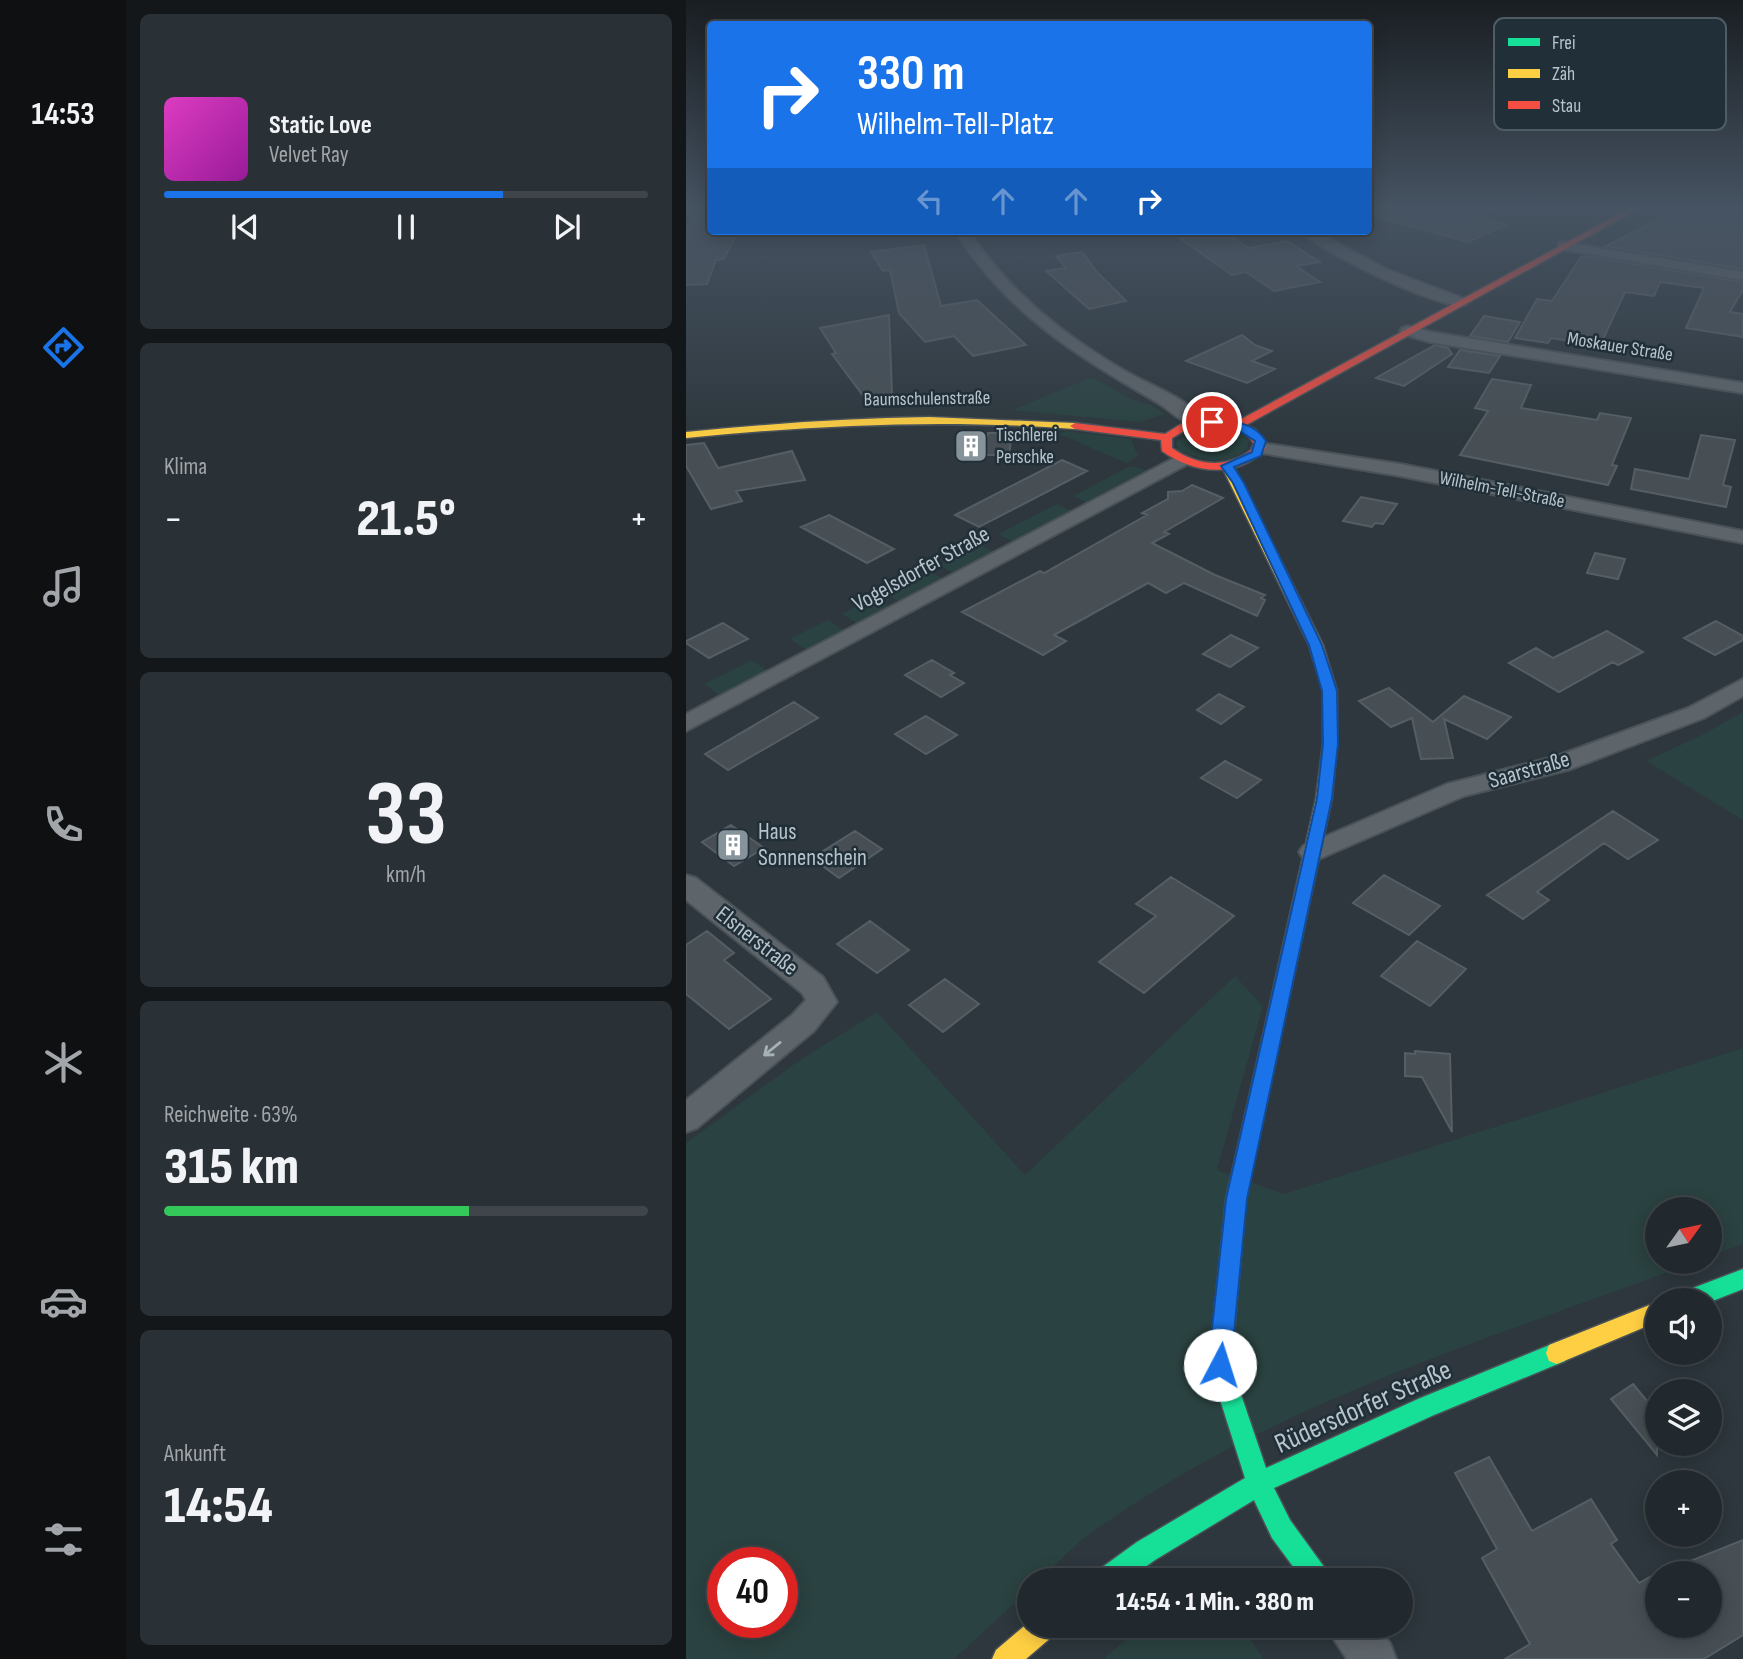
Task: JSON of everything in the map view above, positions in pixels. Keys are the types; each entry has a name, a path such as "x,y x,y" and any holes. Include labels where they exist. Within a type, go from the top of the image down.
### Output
{"street":[{"path":"1002,284 1024,306 1081,350 1198,423"},
{"path":"1405,284 1460,302"},
{"path":"1238,425 1493,284"},
{"name":"Moskauer Straße","path":"1408,331 1423,336 1743,388"},
{"name":"Baumschulenstraße","path":"686,435 823,422 946,418 1062,423 1167,437"},
{"path":"1198,423 1238,425 1256,435 1261,447 1249,459 1227,466 1202,466 1180,461 1166,449 1167,437 1185,426 1198,423"},
{"name":"Wilhelm-Tell-Straße","path":"1261,447 1387,468 1743,537"},
{"name":"Vogelsdorfer Straße","path":"686,724 1180,461"},
{"path":"1227,466 1238,483 1315,645 1329,691 1329,758 1324,798 1236,1199 1220,1365 1259,1482 1281,1529 1309,1568"},
{"name":"Saarstraße","path":"1312,852 1456,790 1562,763 1696,713 1743,686"},
{"name":"Elsnerstraße","path":"686,885 813,985 822,1002 803,1023 686,1119"},
{"path":"1719,1288 1743,1279"},
{"name":"Rüdersdorfer Straße","path":"1123,1568 1259,1482 1426,1407 1645,1317"},
{"path":"1005,1659 1030,1638"},
{"path":"1359,1638 1374,1659"}],"green space":[{"path":"1092,377 1165,414 1140,422 1012,410"},
{"path":"1212,427 1242,434 1249,441 1247,449 1221,460 1196,457 1178,450 1176,442 1195,429"},
{"path":"1066,431 1131,439 1138,456 1126,463 1059,434"},
{"path":"1130,466 1147,470 1086,502 1073,496"},
{"path":"1057,504 1073,512 1014,542 998,534"},
{"path":"979,544 995,552 955,574 939,565"},
{"path":"927,570 944,579 900,602 883,592"},
{"path":"874,597 891,607 858,624 842,614"},
{"path":"828,620 845,631 807,651 790,639"},
{"path":"752,660 769,672 721,696 704,684"},
{"path":"1743,712 1743,820 1646,761 1704,734"},
{"path":"1235,976 1263,1006 1217,1170 1284,1194 1743,1048 1743,1244 1722,1252 1722,1197 1645,1197 1645,1274 1663,1274 1383,1378 1232,1447 1160,1488 1090,1534 1051,1568 1017,1568 1017,1601 954,1659 686,1659 686,1143 800,1060 877,1012 1025,1175"},
{"path":"1128,1638 1249,1638 1264,1659 1103,1659"}],"building":[{"path":"893,284 935,284 941,306 977,300 1026,345 973,356 954,336 925,342 899,313"},
{"path":"1061,284 1109,284 1126,301 1089,309"},
{"path":"1264,284 1308,284 1274,291"},
{"path":"1563,284 1659,284 1654,296 1625,292 1600,346 1551,338 1548,343 1515,338 1537,299 1552,301"},
{"path":"1678,284 1743,284 1743,290 1730,312 1743,314 1743,337 1686,328 1704,288"},
{"path":"889,315 892,394 864,397 832,354 836,353 820,328"},
{"path":"1484,316 1520,322 1508,342 1470,336"},
{"path":"1242,335 1255,345 1272,351 1252,361 1275,369 1247,383 1186,361"},
{"path":"1435,345 1448,348 1452,354 1404,386 1376,378"},
{"path":"1460,350 1500,356 1489,373 1448,367"},
{"path":"1492,379 1531,385 1521,408 1597,420 1600,413 1631,418 1612,465 1617,466 1608,485 1460,455 1488,411 1475,408"},
{"path":"988,433 1012,433 1009,455 982,455"},
{"path":"1701,435 1735,440 1723,485 1731,487 1726,507 1631,489 1635,469 1689,479"},
{"path":"704,443 718,468 792,451 805,480 736,491 742,501 711,509 686,466 686,445"},
{"path":"1062,460 1087,471 979,527 955,515"},
{"path":"1192,485 1223,498 1164,532 1169,534 1152,543 1215,575 1265,595 1261,598 1265,600 1257,616 1184,583 1166,593 1148,583 1054,635 1066,641 1043,655 962,612 1040,571 1044,573 1147,515 1142,513 1168,499 1168,492 1182,491"},
{"path":"1361,497 1397,504 1383,524 1375,523 1372,527 1343,521"},
{"path":"829,515 894,549 867,563 801,527"},
{"path":"1595,553 1625,559 1618,579 1587,573"},
{"path":"1716,621 1743,636 1743,640 1715,655 1684,638"},
{"path":"723,623 748,639 709,658 686,643 686,641"},
{"path":"1607,631 1643,652 1618,665 1613,662 1559,692 1509,663 1536,648 1553,658"},
{"path":"1231,635 1258,648 1230,667 1203,654"},
{"path":"932,660 954,673 950,675 964,683 941,697 905,675"},
{"path":"1389,688 1433,722 1464,696 1511,717 1487,739 1444,719 1453,758 1421,759 1412,718 1391,727 1359,701"},
{"path":"1219,694 1244,707 1221,724 1197,710"},
{"path":"794,702 818,718 728,770 705,754"},
{"path":"926,716 957,735 926,754 895,734"},
{"path":"1225,761 1261,780 1237,798 1201,778"},
{"path":"1613,811 1658,840 1628,859 1604,843 1537,892 1549,900 1523,919 1487,895"},
{"name":"Haus Sonnenschein","path":"731,825 764,848 734,866 702,842"},
{"path":"855,831 882,849 839,878 812,858"},
{"path":"1384,875 1440,906 1409,935 1353,903"},
{"path":"1171,877 1234,916 1144,993 1099,962 1156,916 1136,904"},
{"path":"870,921 909,950 877,973 837,944"},
{"path":"707,931 734,953 724,960 771,999 729,1029 686,994 686,945"},
{"path":"1417,941 1466,969 1430,1006 1381,976"},
{"path":"945,979 979,1004 943,1032 909,1005"},
{"path":"1415,1051 1450,1054 1452,1132 1422,1077 1405,1076 1405,1053 1415,1054"},
{"path":"1633,1384 1645,1398 1645,1440 1611,1399"},
{"path":"1489,1457 1532,1531 1591,1499 1617,1540 1611,1544 1639,1583 1645,1580 1645,1638 1722,1638 1722,1561 1690,1561 1743,1540 1743,1635 1704,1659 1505,1659 1530,1644 1482,1558 1497,1549 1455,1473"}],"traffic: fast":[{"path":"1271,1040 1236,1199 1220,1365 1259,1483 1281,1529 1309,1568"},
{"path":"1719,1288 1743,1279"},
{"path":"1123,1568 1259,1483 1426,1407 1557,1353"}],"traffic: slow":[{"path":"686,435 880,421 978,420 1075,426"},
{"path":"1227,465 1316,645 1330,691 1330,744 1324,798 1271,1040"},
{"path":"1557,1353 1645,1317"},
{"path":"1005,1659 1030,1638"}],"traffic: jam":[{"path":"1238,425 1496,284"},
{"path":"1198,423 1226,423 1244,428 1258,439 1261,448 1239,463 1214,467 1189,462 1166,449 1167,437 1185,426 1198,423"},
{"path":"1075,426 1167,437"}],"place":[{"name":"Tischlerei Perschke","path":"971,446"},
{"name":"Haus Sonnenschein","path":"733,845"}],"route":[{"path":"1212,422 1249,429 1261,441 1257,453 1249,459 1227,466 1238,483 1315,645 1329,691 1330,744 1324,798 1236,1199 1220,1365"}]}
